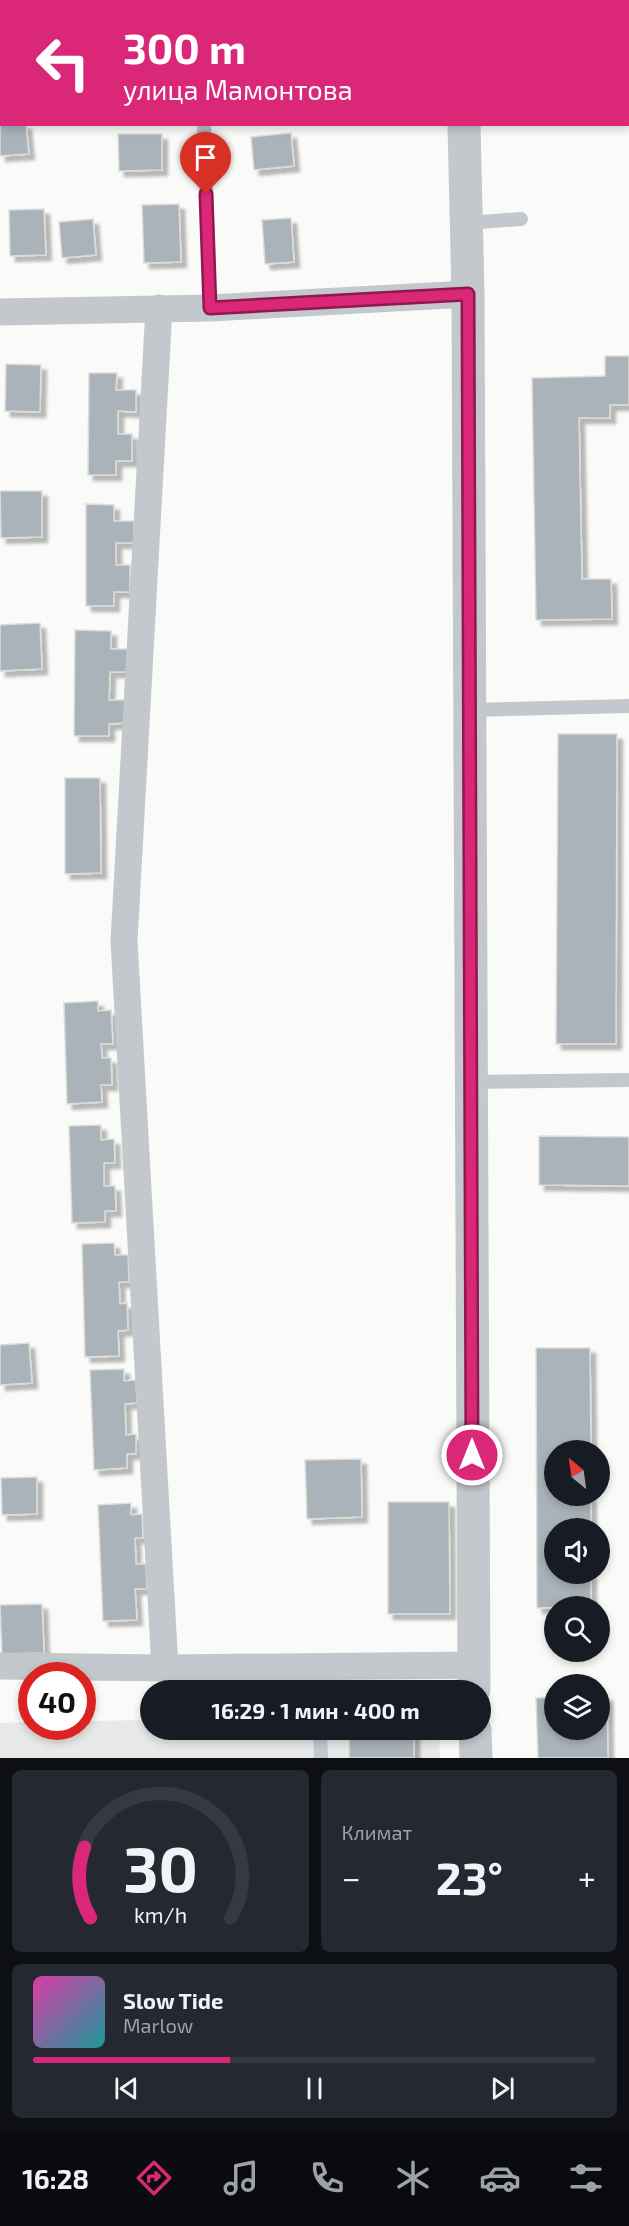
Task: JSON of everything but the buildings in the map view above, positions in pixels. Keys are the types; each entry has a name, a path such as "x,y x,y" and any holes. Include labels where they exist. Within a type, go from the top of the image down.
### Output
{"street":[{"path":"0,1666 165,1668 317,1678 474,1678 468,294 464,126"},
{"path":"0,312 210,308 468,294"},
{"path":"159,308 124,941 165,1668"},
{"path":"475,1740 476,1758"}],"lane":[{"path":"204,126 210,308"},
{"path":"466,223 521,219"},
{"path":"469,710 629,706"},
{"path":"470,1082 629,1080"},
{"path":"320,1740 321,1758"}],"shaded area":[{"path":"140,1720 140,1740 439,1740 440,1758 0,1758 0,1723 18,1722 18,1740 96,1740 96,1721"}],"route":[{"path":"206,194 210,308 468,294 472,1455"}]}
